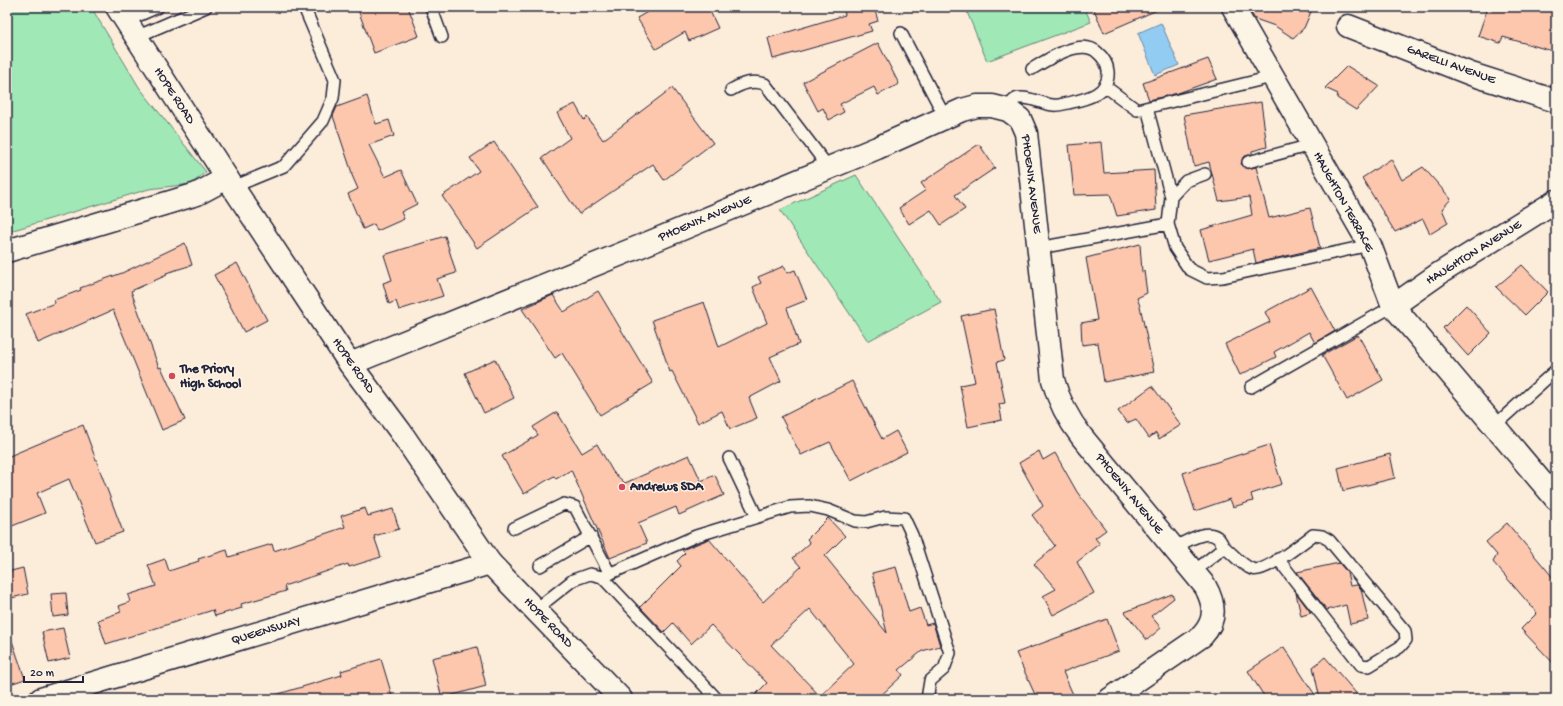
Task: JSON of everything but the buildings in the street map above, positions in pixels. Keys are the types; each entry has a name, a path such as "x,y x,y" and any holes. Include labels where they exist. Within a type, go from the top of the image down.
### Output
{"street":[{"name":"HAUGHTON TERRACE","path":"1233,7 1311,145 1370,245 1393,306 1556,499"},
{"name":"HOPE ROAD","path":"126,22 350,364 400,431 490,564 621,699"},
{"name":"GARELLI AVENUE","path":"1348,26 1471,74 1556,102"},
{"name":"PHOENIX AVENUE","path":"350,364 829,168 945,117 977,106 992,106 1008,110 1020,119 1026,133 1053,380 1059,401 1069,420 1193,572 1212,598 1214,608 1213,619 1209,629 1194,642 1110,699"},
{"path":"7,251 197,194 230,182"},
{"name":"HAUGHTON AVENUE","path":"1393,306 1440,273 1556,201"},
{"name":"QUEENSWAY","path":"41,699 490,564"}],"lane":[{"path":"126,22 158,7"},
{"path":"126,22 206,7"},
{"path":"230,182 284,166 323,120 333,98 335,80 304,7"},
{"path":"431,7 442,37"},
{"path":"901,33 945,117"},
{"path":"1008,110 1012,101 1019,98 1032,99 1053,106 1076,101 1095,94 1106,87 1109,78 1108,67 1104,58 1094,48 1080,46 1050,58 1032,69"},
{"path":"1106,87 1137,110 1272,77"},
{"path":"731,90 740,85 754,81 765,84 829,168"},
{"path":"1147,108 1171,197 1168,224 1175,248 1189,269 1206,278 1223,278 1370,245"},
{"path":"1248,162 1311,145"},
{"path":"1171,197 1186,181 1205,174"},
{"path":"1039,248 1168,224"},
{"path":"1251,387 1393,306"},
{"path":"1494,426 1556,370"},
{"path":"729,458 757,517"},
{"path":"514,528 564,504 576,507 591,536 606,576 717,699"},
{"path":"535,610 573,580 590,574 606,576 696,536 790,507 810,506 828,510 854,521 866,522 885,517 904,518 912,535 950,654 944,668 930,680 927,699"},
{"path":"1173,548 1195,537 1205,534 1213,534 1221,540 1223,546 1250,569 1257,570 1278,559 1313,535 1322,536 1329,540 1405,631 1406,640 1400,647 1369,666 1361,665 1278,559"},
{"path":"540,566 591,536"},
{"path":"1193,572 1221,550 1223,546"}],"green space":[{"path":"7,7 91,7 139,87 206,172 191,184 149,189 7,232"},
{"path":"965,7 1084,7 1091,22 987,61"},
{"path":"856,175 941,302 868,341 780,210"}],"water":[{"path":"1161,23 1179,65 1155,75 1138,33"}],"place":[{"name":"The Priory High School","path":"172,376"},
{"name":"Andrews SDA","path":"622,487"}]}
